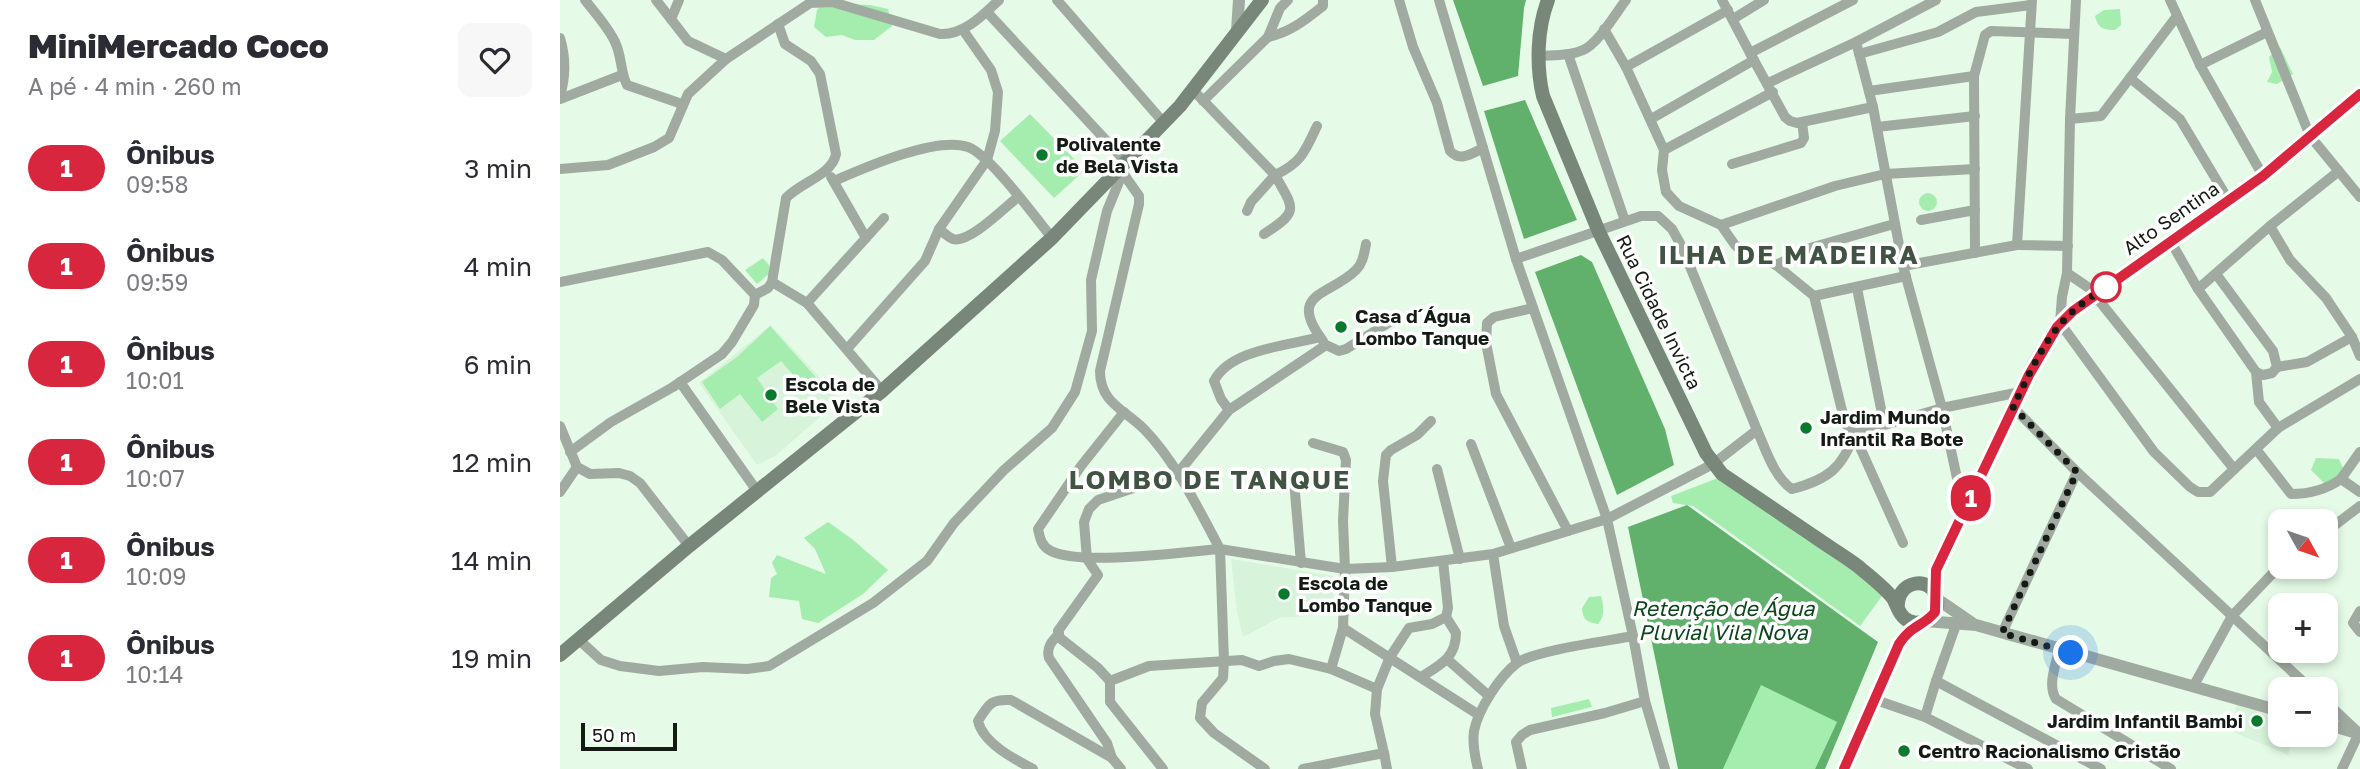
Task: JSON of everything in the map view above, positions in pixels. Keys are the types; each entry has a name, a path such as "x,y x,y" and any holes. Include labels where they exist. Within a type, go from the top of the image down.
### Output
{"main road":[{"path":"560,655 689,546 882,391 1052,238 1164,123 1193,90 1262,0"},
{"name":"Rua Cidade Invicta","path":"1548,0 1541,25 1539,56 1543,96 1600,232 1706,453 1722,474 1860,568 1892,597 1899,612"},
{"name":"Alto Sentina","path":"1936,596 1936,570 2020,393 2060,324 2073,311 2263,176 2360,94"},
{"name":"Alto Sentina","path":"1913,585 1934,569 1951,540"},
{"name":"Rua Cidade Invicta","path":"1860,568 1898,586 1913,585"},
{"path":"1913,585 1925,585 1936,596 1935,612 1922,622 1912,622 1899,612 1899,596 1913,585"}],"street":[{"path":"586,0 615,41 623,63 622,75 627,85 682,104"},
{"path":"656,0 688,41 726,59"},
{"path":"671,19 679,0"},
{"path":"560,169 608,165 654,147 669,138 688,94 726,59 810,3 832,2 940,34 952,34 963,30 999,0"},
{"path":"1057,0 1164,123"},
{"path":"1236,36 1240,19 1239,0"},
{"path":"1203,101 1268,37 1280,8 1288,0"},
{"path":"1268,37 1285,34 1303,22 1323,6 1323,0"},
{"path":"1399,0 1413,47 1437,103 1450,152 1461,158 1483,149"},
{"path":"1439,0 1516,259 1607,519 1645,701 1665,769"},
{"path":"1539,56 1584,50 1593,44 1626,0"},
{"path":"1626,67 1727,10 1764,0"},
{"path":"1664,150 1770,87 1936,0"},
{"path":"2076,0 2067,273 2060,324 2154,452 2190,487 2198,492 2210,492 2278,428 2360,379"},
{"path":"2169,0 2200,65 2263,176"},
{"path":"2255,0 2310,136 2360,197"},
{"path":"1651,119 1752,56 1848,1"},
{"path":"1859,54 1938,32 1976,12 2031,2 2018,245"},
{"path":"1989,9 1990,31"},
{"path":"1727,10 1790,121 1802,122 1873,107"},
{"path":"987,12 1123,168 1139,196 1100,371 1100,383 1104,394 1144,429 1178,474 1220,549 1223,678 1202,703 1200,718 1214,733 1265,769"},
{"path":"2070,119 2101,116 2177,16"},
{"path":"755,295 768,288 772,282 786,198 795,188 827,169 834,162 836,153 820,74 811,61 785,44 778,23"},
{"path":"1604,29 1626,67 1664,150 1662,170 1666,192 1679,206 1721,225 1743,252 1754,253 1776,265 1814,296 1845,423 1854,434 1903,543"},
{"path":"847,349 925,261 939,229 987,160 995,131 998,92 991,70 963,30"},
{"path":"1975,253 1974,76 1985,34 1990,31 2074,34"},
{"path":"2200,65 2267,32"},
{"path":"560,38 565,60 560,98"},
{"path":"1856,42 1873,107 1904,271 1942,408 1965,511"},
{"path":"1568,54 1625,221"},
{"path":"560,98 622,75"},
{"path":"1869,91 1974,76"},
{"path":"2130,78 2180,119 2229,201"},
{"path":"1193,90 1275,175 1291,202 1291,212 1285,220 1264,234"},
{"path":"1877,127 1975,116"},
{"path":"1732,164 1801,143 1804,138 1802,122"},
{"path":"1247,211 1251,202 1275,175 1293,166 1306,151 1317,127"},
{"path":"834,181 878,162 948,144 970,147 987,160 1052,238"},
{"path":"578,639 601,660 620,666 659,671 769,666 873,603 927,561 954,523 1004,470 1052,428 1075,391 1092,331 1091,280 1107,211 1123,168"},
{"path":"827,169 866,238"},
{"path":"1721,225 1835,186 1885,174 1975,169"},
{"path":"2198,289 2270,226 2339,172"},
{"path":"939,229 953,239 962,240 1018,197"},
{"path":"1921,220 1975,210"},
{"path":"1516,259 1640,216 1658,216 1672,229 1682,247 1757,430 1784,484 1792,489 1828,475 1840,466 1854,434"},
{"path":"807,303 884,218"},
{"path":"1776,265 1810,248 1894,224"},
{"path":"2270,226 2290,260 2326,299 2352,337 2360,356"},
{"path":"2171,242 2198,289 2256,372 2259,402 2278,428"},
{"path":"1366,244 1362,263 1355,271 1314,298 1309,306 1309,317 1323,341 1339,351 1393,320"},
{"path":"1814,296 1857,288 1904,271 1975,253 2018,245 2068,246"},
{"path":"560,282 708,252 722,260 755,295 754,304 722,354 680,383 611,422 570,452"},
{"path":"2067,273 2082,282 2095,295 2234,470"},
{"path":"2216,274 2273,351 2277,367"},
{"path":"772,282 807,303 882,391"},
{"path":"1857,288 1884,424"},
{"path":"1533,308 1494,317 1487,323 1486,343 1496,394 1568,531"},
{"path":"2256,372 2263,375 2272,373 2277,367 2307,362 2352,337"},
{"path":"1112,758 1107,743 1049,658 1050,644 1098,575 1087,559 1084,522 1089,509 1098,500 1178,474 1229,410 1323,341"},
{"path":"1229,410 1214,381 1220,369 1242,356 1323,341"},
{"path":"680,383 757,491"},
{"path":"1854,434 1942,408 2020,393"},
{"path":"2013,407 2077,472 2298,677"},
{"path":"1124,412 1081,466 1038,529 1041,543 1051,551 1087,559 1220,549 1345,569 1392,568 1493,554 1607,519 1713,464 1757,430"},
{"path":"1392,568 1383,481 1386,456 1391,450 1417,435 1431,421"},
{"path":"560,426 577,467 590,474 619,473 640,483 689,546"},
{"path":"1313,443 1343,452 1346,460 1343,628 1331,668"},
{"path":"1471,444 1511,548"},
{"path":"2256,449 2291,494 2331,486 2341,480 2360,452"},
{"path":"560,492 577,467"},
{"path":"1437,469 1460,559"},
{"path":"2002,633 2077,472"},
{"path":"2341,480 2360,492"},
{"path":"1294,481 1301,563"},
{"path":"2338,522 2360,506"},
{"path":"1493,554 1504,626 1517,663"},
{"path":"1421,677 1448,660 1456,642 1456,633 1446,617 1448,608 1443,561"},
{"path":"2193,687 2232,616 2268,578"},
{"path":"1936,596 1976,625"},
{"path":"2360,611 2353,623 2360,632"},
{"path":"1899,612 1899,644"},
{"path":"1387,769 1375,713 1377,689 1390,657 1409,628 1432,624 1446,617"},
{"path":"1844,769 1899,644 1904,636 1922,622 1976,625 2268,708"},
{"path":"1925,717 1957,622"},
{"path":"1343,628 1479,715"},
{"path":"1059,634 1060,638 1110,681 1110,702 1163,769"},
{"path":"1478,769 1474,733 1479,715 1489,696 1517,663 1534,656 1633,636"},
{"path":"2059,649 2052,684 2056,699 2171,769"},
{"path":"1110,681 1149,666 1242,660 1259,666 1289,659 1331,668 1377,689"},
{"path":"1448,660 1489,696"},
{"path":"1936,681 2101,769"},
{"path":"1033,769 1010,757 984,737 980,730 978,721 988,705 996,699 1011,700 1112,758 1121,769"},
{"path":"1873,699 1925,717 2028,769"},
{"path":"1521,769 1516,742 1530,730 1645,701"},
{"path":"2338,713 2360,733"},
{"path":"2338,727 2360,733"},
{"path":"2342,769 2360,733"},
{"path":"1304,769 1384,753"}],"shaded area":[{"path":"823,3 870,5 888,9 892,26 874,40 855,40 842,35 826,37 814,27 817,10"},
{"path":"2120,9 2121,25 2115,30 2099,26 2095,16 2104,10"},
{"path":"2280,47 2293,74 2277,84 2267,82 2272,72 2269,57"},
{"name":"Polivalente de Bela Vista","path":"1030,114 1085,170 1054,198 1000,141"},
{"path":"1928,193 1934,196 1937,202 1934,208 1928,211 1922,208 1919,202 1922,196"},
{"path":"763,258 769,265 769,274 757,284 745,270"},
{"name":"Escola de Bele Vista","path":"771,325 837,396 818,419 775,456 757,465 699,383"},
{"path":"770,326 821,383 808,392 781,361 757,378 778,409 762,422 740,394 720,409 702,382 737,357"},
{"path":"2316,458 2339,459 2343,468 2333,484 2324,483 2311,470"},
{"path":"1718,478 1885,592 1860,626 1693,506 1673,503 1671,496"},
{"path":"828,522 888,570 863,594 818,623 802,619 799,601 769,597 771,578 777,574 772,563 777,555 826,574 815,549 804,538"},
{"name":"Escola de Lombo Tanque","path":"1231,559 1333,576 1334,614 1279,618 1243,637 1237,612"},
{"path":"1601,596 1602,618 1598,624 1588,621 1584,618 1582,608 1589,597"},
{"path":"1761,684 1837,722 1815,769 1723,769"},
{"path":"1589,699 1592,707 1552,717 1551,708"},
{"name":"Jardim Infantil Bambi","path":"2238,700 2268,708 2268,747 2231,731"},
{"name":"Jardim Infantil Bambi","path":"2269,747 2291,747 2288,755"}],"water":[{"path":"1453,0 1526,0 1518,76 1483,86"},
{"path":"1525,100 1577,220 1524,239 1484,111"},
{"path":"1581,255 1592,262 1665,429 1674,465 1617,495 1535,272"},
{"name":"Retenção de Água Pluvial Vila Nova","path":"1687,505 1878,642 1825,769 1815,769 1837,722 1761,685 1723,769 1678,769 1628,527"}],"bus line":[{"name":"1","path":"1844,769 1899,644 1911,629 1935,612 1936,570 2013,407 2057,327 2073,311 2263,176 2360,94"}],"place":[{"name":"Polivalente de Bela Vista","path":"1042,155"},
{"name":"Casa d´Água Lombo Tanque","path":"1341,327"},
{"name":"Escola de Bele Vista","path":"771,395"},
{"name":"Jardim Mundo Infantil Rª Bote","path":"1806,428"},
{"name":"Escola de Lombo Tanque","path":"1284,594"},
{"name":"Jardim Infantil Bambi","path":"2257,721"},
{"name":"Centro Racionalismo Cristão","path":"1904,751"}],"district":[{"name":"ILHA DE MADEIRA","path":"1789,255"},
{"name":"LOMBO DE TANQUE","path":"1210,480"}],"route":[{"path":"2071,653 2002,633 2077,472 2013,407 2057,327 2073,311 2106,287"}]}
